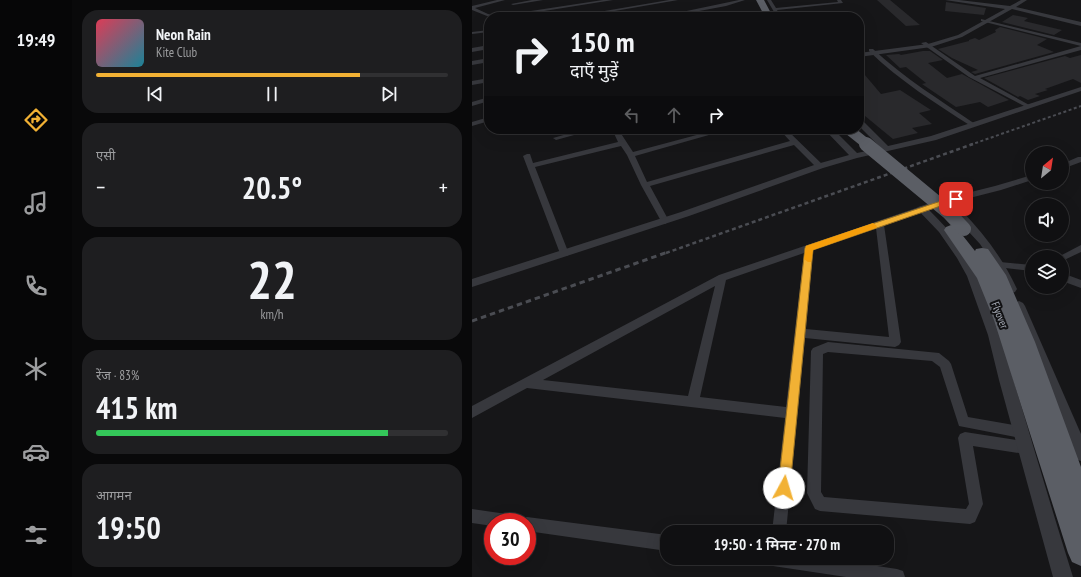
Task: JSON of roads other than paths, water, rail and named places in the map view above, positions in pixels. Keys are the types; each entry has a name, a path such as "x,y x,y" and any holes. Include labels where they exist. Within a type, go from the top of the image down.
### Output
{"highway":[{"path":"752,0 758,12"},
{"path":"760,0 767,12"},
{"name":"Flyover","path":"843,134 938,216 951,230 985,276 1003,320 1081,553"},
{"name":"Flyover","path":"854,134 948,212 964,229 998,275 1026,342 1081,501"}],"street":[{"path":"472,8 505,0 532,11"},
{"path":"513,4 540,0"},
{"path":"572,0 583,12"},
{"path":"525,12 611,0"},
{"path":"604,12 676,0"},
{"path":"688,12 726,5 743,0"},
{"path":"769,0 776,12"},
{"path":"775,9 841,4 839,0"},
{"path":"947,0 1012,5"},
{"path":"972,0 1012,5 1081,24"},
{"path":"864,54 927,44 960,36 1012,5 1025,0"},
{"path":"666,2 672,5"},
{"path":"472,8 484,13"},
{"path":"677,9 681,12"},
{"path":"985,20 1053,37 1081,47"},
{"path":"472,33 484,32"},
{"path":"927,44 975,78 1028,106"},
{"path":"975,78 1081,47"},
{"path":"472,50 484,48"},
{"path":"864,51 874,52 890,68 921,92 973,125"},
{"path":"472,64 484,61"},
{"path":"472,84 484,81"},
{"path":"472,283 665,221 820,166 933,138 1081,89"},
{"path":"472,104 484,100"},
{"path":"472,124 484,120"},
{"path":"864,127 887,149"},
{"path":"556,138 572,134"},
{"path":"618,134 631,155 645,185 665,221"},
{"path":"631,155 709,134"},
{"path":"787,134 820,166"},
{"path":"833,134 856,156"},
{"path":"645,185 795,142"},
{"path":"531,166 617,144 623,144"},
{"path":"527,156 564,254"},
{"path":"1069,164 1081,159"},
{"path":"472,412 722,278 946,201 998,188 1025,179"},
{"path":"946,201 968,222 991,250 1005,273 1081,453"},
{"path":"922,209 943,230 962,256 973,276 995,335 1020,432 1063,577"},
{"path":"943,230 968,222"},
{"path":"800,333 895,342 880,224"},
{"path":"780,525 809,248"},
{"path":"1069,254 1081,248"},
{"path":"1000,265 1025,267"},
{"path":"693,402 722,278"},
{"path":"1069,280 1081,284"},
{"path":"1020,432 963,422 945,364 935,356 828,347 818,351 814,493 820,504 970,517 976,504 965,438 1025,447"},
{"path":"526,383 792,413"},
{"path":"472,516 484,518"},
{"path":"536,525 660,542"},
{"path":"821,565 897,577"}],"railway":[{"path":"970,145 1081,106"},
{"path":"666,253 973,144"},
{"path":"472,321 668,252"}]}
